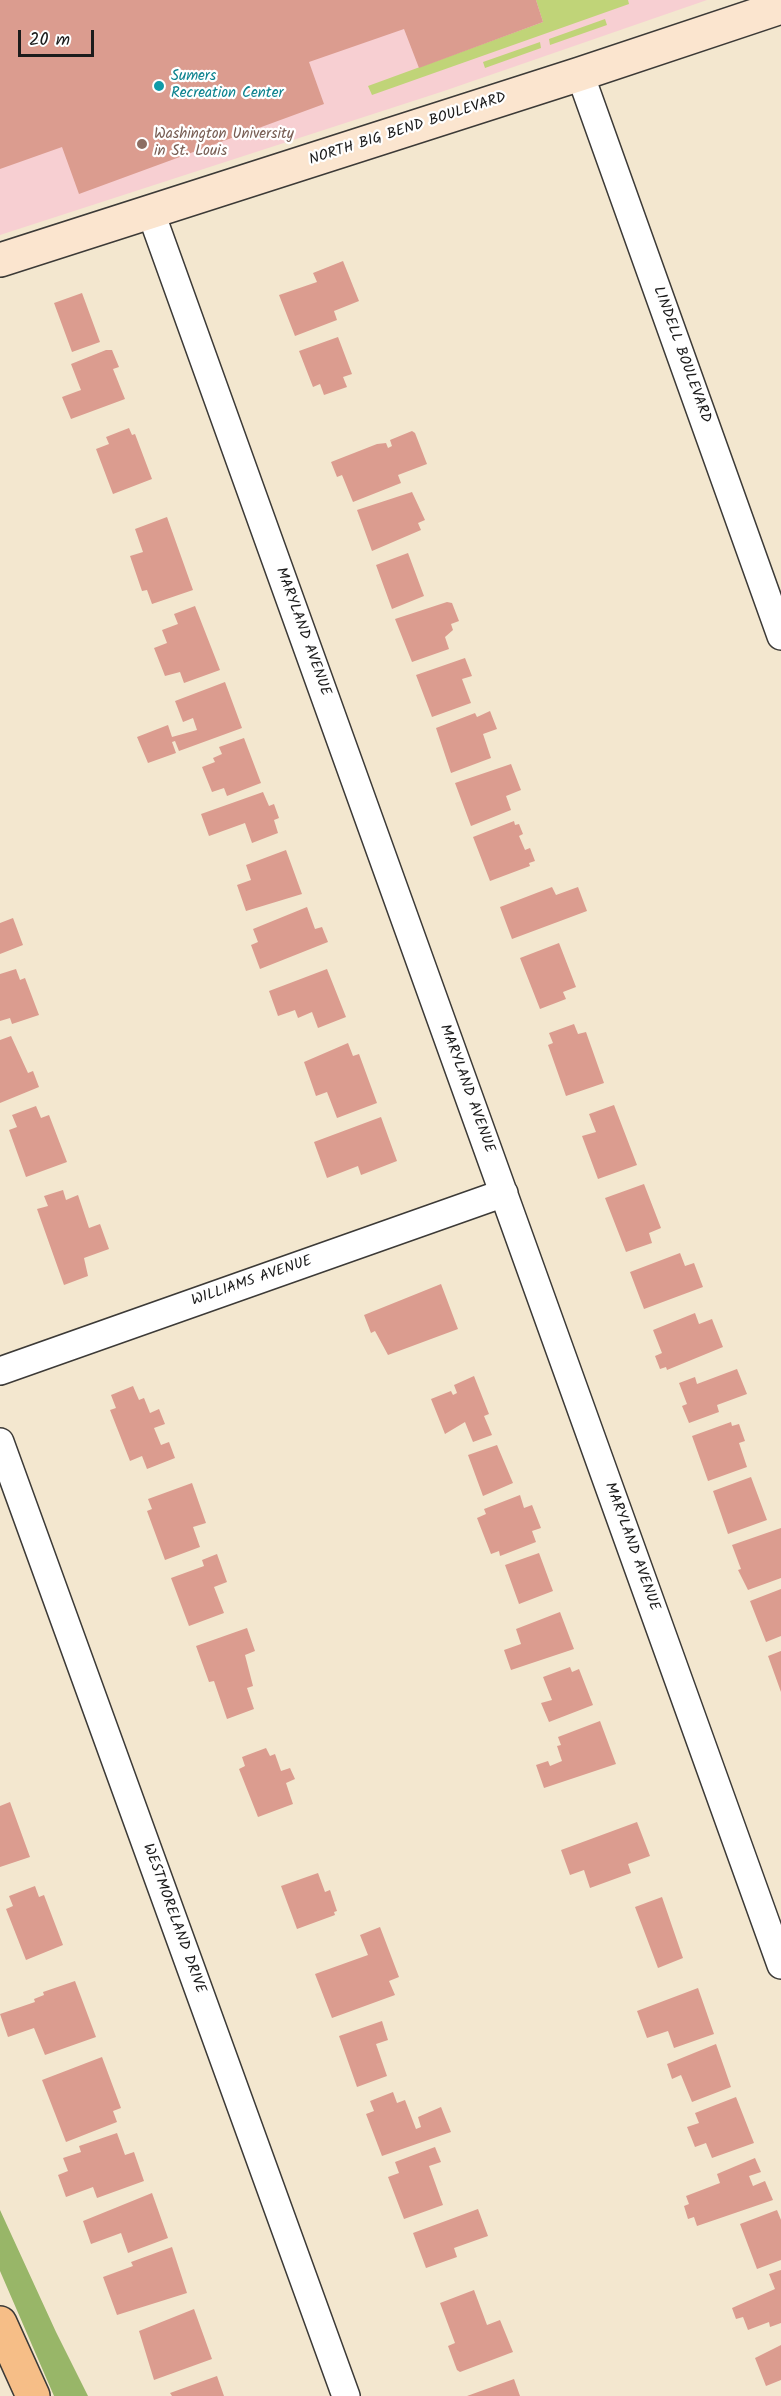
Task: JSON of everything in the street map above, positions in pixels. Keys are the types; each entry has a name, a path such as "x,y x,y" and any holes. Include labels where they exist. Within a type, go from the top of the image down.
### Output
{"main road":[{"name":"NORTH BIG BEND BOULEVARD","path":"0,260 151,213 781,7"},
{"path":"0,2323 33,2396"}],"street":[{"name":"LINDELL BOULEVARD","path":"580,74 781,636"},
{"name":"MARYLAND AVENUE","path":"151,213 781,1965"},
{"name":"WILLIAMS AVENUE","path":"0,1371 504,1193"},
{"name":"WESTMORELAND DRIVE","path":"0,1442 346,2396"}],"shaded area":[{"name":"Washington University in St. Louis","path":"0,0 707,0 444,91 0,235"}],"green space":[{"path":"536,0 628,0 629,4 372,95 368,86 543,22"},
{"path":"605,19 607,25 550,45 549,39"},
{"path":"540,42 541,48 485,68 483,62"},
{"path":"0,2210 88,2396 54,2396 0,2271"}],"building":[{"name":"Washington University in St. Louis","path":"0,0 536,0 543,22 419,68 404,29 309,62 324,104 79,194 62,147 0,169"},
{"path":"343,261 359,301 334,311 337,320 295,336 279,295 317,282 313,273"},
{"path":"82,293 100,342 72,352 54,303"},
{"path":"338,337 352,374 343,377 347,387 324,395 320,384 313,387 299,351"},
{"path":"106,350 112,350 119,367 113,369 125,399 71,419 62,397 81,390 71,364"},
{"path":"129,428 132,435 135,434 152,479 113,494 96,449 109,444 106,437"},
{"path":"412,431 415,433 427,464 398,475 401,483 353,502 342,475 337,477 331,462 377,444 386,443 388,448 392,446 390,440"},
{"path":"412,492 425,520 418,523 421,530 372,551 357,510"},
{"path":"167,517 193,590 152,604 147,590 142,591 130,556 143,552 135,529"},
{"path":"408,553 424,596 392,609 376,565"},
{"path":"447,602 452,603 459,621 451,624 453,630 445,637 449,649 412,662 395,619"},
{"path":"195,606 220,670 184,683 180,672 165,676 154,648 167,643 162,630 178,624 174,614"},
{"path":"465,658 472,676 462,679 471,703 432,717 416,675"},
{"path":"225,682 242,728 179,751 175,741 172,742 176,753 148,763 137,737 168,725 172,737 197,730 193,718 183,722 175,701"},
{"path":"490,711 497,729 483,734 491,758 451,773 436,728 475,713 477,717"},
{"path":"244,738 261,783 227,796 224,788 212,792 202,767 215,762 213,758 222,754 219,747"},
{"path":"511,764 521,790 506,796 511,810 471,826 455,783"},
{"path":"263,792 269,806 274,804 279,818 274,820 278,833 252,843 245,823 209,836 201,814"},
{"path":"514,821 515,825 519,824 523,834 519,836 525,850 530,848 535,861 529,863 530,866 490,881 473,837"},
{"path":"286,850 302,894 246,911 237,885 251,880 246,865"},
{"path":"552,887 556,895 578,887 587,911 512,939 500,907"},
{"path":"307,907 315,929 322,927 328,942 260,969 251,945 258,942 253,929"},
{"path":"13,918 23,945 0,954 0,923"},
{"path":"559,943 576,987 563,992 566,999 540,1009 520,958"},
{"path":"16,969 20,980 25,978 39,1015 12,1024 10,1018 0,1021 0,974"},
{"path":"327,969 346,1017 318,1028 312,1012 298,1018 295,1010 278,1016 269,991"},
{"path":"574,1024 578,1034 586,1032 604,1083 566,1096 548,1045 553,1043 549,1033"},
{"path":"11,1036 28,1073 33,1071 39,1087 0,1103 0,1040"},
{"path":"348,1043 353,1056 359,1054 377,1103 337,1118 327,1092 316,1096 304,1062"},
{"path":"614,1105 637,1165 598,1179 582,1136 596,1132 589,1114"},
{"path":"36,1106 41,1118 49,1115 67,1162 26,1177 9,1130 17,1127 12,1115"},
{"path":"381,1117 397,1161 361,1175 358,1166 327,1178 314,1142"},
{"path":"644,1184 661,1228 649,1233 652,1243 626,1252 605,1198"},
{"path":"63,1190 66,1200 78,1195 89,1228 100,1224 109,1249 84,1258 88,1276 64,1285 37,1209 48,1206 44,1196"},
{"path":"680,1253 685,1266 694,1263 703,1287 644,1309 630,1272"},
{"path":"441,1284 458,1329 388,1355 375,1331 371,1333 364,1315"},
{"path":"695,1313 699,1324 712,1319 723,1347 667,1370 666,1367 660,1369 655,1356 662,1353 653,1330"},
{"path":"737,1369 747,1394 717,1405 719,1412 689,1423 682,1406 687,1404 679,1383 695,1377 697,1384"},
{"path":"474,1376 489,1414 484,1416 492,1435 473,1442 465,1422 445,1434 431,1399 451,1391 453,1395 457,1393 454,1385"},
{"path":"133,1386 139,1400 144,1398 150,1413 159,1409 165,1424 154,1428 161,1445 169,1442 175,1458 147,1469 142,1456 130,1461 110,1410 116,1408 111,1395"},
{"path":"731,1422 732,1426 739,1424 745,1441 739,1443 747,1467 708,1481 692,1436"},
{"path":"497,1445 513,1483 483,1496 468,1455"},
{"path":"751,1477 767,1520 728,1534 713,1491"},
{"path":"192,1483 206,1523 193,1527 200,1547 165,1560 147,1511 152,1509 148,1499"},
{"path":"520,1495 524,1508 532,1505 541,1528 532,1531 536,1542 500,1556 499,1551 491,1554 477,1518 486,1514 484,1509"},
{"path":"781,1528 781,1578 748,1590 738,1570 741,1569 732,1545"},
{"path":"539,1553 553,1591 519,1604 505,1565"},
{"path":"217,1554 227,1582 214,1587 224,1613 189,1626 171,1578 204,1566 202,1560"},
{"path":"781,1589 781,1636 766,1642 750,1601"},
{"path":"560,1612 574,1649 511,1670 504,1650 521,1644 516,1629"},
{"path":"247,1628 255,1651 245,1655 253,1686 247,1688 254,1709 227,1719 214,1681 209,1682 196,1646"},
{"path":"781,1651 781,1692 768,1656"},
{"path":"570,1667 572,1672 579,1669 593,1705 549,1722 541,1703 552,1700 543,1677"},
{"path":"600,1721 616,1764 544,1788 536,1765 548,1761 550,1766 562,1761 557,1746 561,1745 558,1737"},
{"path":"266,1748 270,1756 275,1754 281,1771 290,1768 295,1779 286,1783 293,1804 258,1817 239,1769 245,1766 242,1757"},
{"path":"10,1802 30,1857 0,1867 0,1806"},
{"path":"637,1822 650,1856 628,1864 631,1873 590,1888 584,1870 570,1875 561,1850"},
{"path":"318,1873 325,1892 330,1890 337,1911 334,1912 335,1915 297,1929 281,1886"},
{"path":"35,1886 39,1897 44,1895 63,1945 26,1960 6,1909 13,1906 9,1896"},
{"path":"662,1897 683,1958 658,1968 635,1907"},
{"path":"380,1927 399,1977 389,1981 395,1995 332,2018 315,1974 368,1955 360,1935"},
{"path":"75,1981 96,2037 45,2055 34,2028 8,2037 0,2014 35,2002 34,1999 44,1995 43,1992"},
{"path":"698,1988 714,2034 674,2048 668,2031 647,2038 637,2011"},
{"path":"382,2021 388,2040 376,2044 387,2076 357,2087 339,2036"},
{"path":"716,2044 731,2087 692,2102 681,2075 672,2079 667,2064"},
{"path":"102,2057 121,2108 113,2111 117,2122 66,2142 42,2080"},
{"path":"393,2092 397,2103 405,2100 416,2129 421,2127 418,2117 441,2107 451,2132 382,2156 366,2114 374,2111 370,2101"},
{"path":"736,2097 754,2143 712,2158 706,2143 695,2147 687,2127 699,2123 695,2113"},
{"path":"117,2133 125,2155 134,2152 144,2181 97,2198 93,2187 66,2197 58,2175 68,2171 63,2158 81,2152 79,2146"},
{"path":"435,2147 441,2162 429,2166 443,2205 404,2219 388,2177 399,2173 395,2162"},
{"path":"755,2158 761,2172 749,2176 753,2186 765,2181 773,2200 697,2226 694,2217 688,2219 684,2206 689,2204 686,2196 720,2183 717,2174"},
{"path":"152,2193 168,2238 128,2253 121,2233 91,2244 83,2221"},
{"path":"478,2209 488,2236 454,2248 457,2257 426,2268 413,2233"},
{"path":"777,2210 781,2220 781,2260 757,2269 740,2224"},
{"path":"172,2247 187,2293 117,2315 103,2277 133,2266 131,2262"},
{"path":"781,2270 781,2323 770,2327 769,2322 748,2330 743,2317 736,2319 732,2308 775,2289 769,2274"},
{"path":"474,2290 487,2325 500,2320 513,2352 460,2372 457,2370 448,2346 455,2343 440,2303"},
{"path":"194,2309 212,2359 154,2380 139,2331"},
{"path":"781,2345 781,2380 766,2386 755,2358"},
{"path":"217,2376 224,2396 172,2396 170,2393"},
{"path":"514,2379 520,2396 467,2396"}],"place":[{"name":"Sumers Recreation Center","path":"159,86"},
{"name":"Washington University in St. Louis","path":"142,144"}]}
